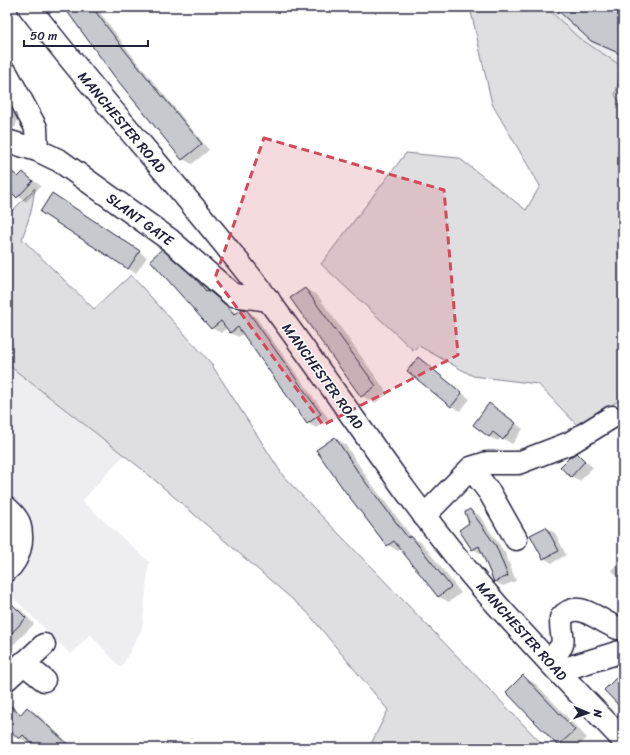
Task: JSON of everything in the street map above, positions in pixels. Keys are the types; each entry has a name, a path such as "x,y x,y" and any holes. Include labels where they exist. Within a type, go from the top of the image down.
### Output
{"main road":[{"name":"MANCHESTER ROAD","path":"29,7 73,64 187,198 269,300 424,516 472,576 623,740"},
{"path":"7,74 36,128 38,150"},
{"name":"SLANT GATE","path":"7,140 38,150 60,161 170,240 233,295 269,300"},
{"path":"424,516 471,468 487,463 518,463 570,443 612,417"},
{"path":"471,468 490,493 516,539"},
{"path":"7,508 19,522 21,546 13,565 7,570"},
{"path":"553,665 564,644 561,618 566,611 573,608 584,611 608,625 618,628"},
{"path":"7,679 44,645"},
{"path":"553,665 623,651"},
{"path":"24,663 44,680"}],"highlighted area":[{"path":"264,138 444,190 458,355 323,425 215,278"}],"shaded area":[{"path":"470,7 546,7 579,38 623,67 615,95 623,107 623,398 578,426 538,384 473,376 419,346 413,350 321,264 406,153 459,158 526,210 540,186 492,104"},
{"path":"546,7 623,7 623,67 579,38"},
{"path":"623,69 623,107 615,95"},
{"path":"35,188 31,212 22,239 94,309 131,275 210,362 284,477 546,748 369,748 388,710 307,612 143,470 7,364 7,216"},
{"path":"7,364 124,455 82,501 149,562 142,629 121,668 90,634 71,655 7,591"}],"building":[{"path":"64,7 92,7 126,52 202,144 182,160 114,76"},
{"path":"554,7 623,7 623,55 591,41"},
{"path":"7,167 18,177 23,172 33,181 17,198 7,188"},
{"path":"52,193 140,251 128,269 40,212"},
{"path":"162,249 195,278 206,291 208,290 234,314 242,309 247,310 321,414 307,424 238,327 230,333 221,321 211,329 150,260"},
{"path":"305,288 376,386 361,397 290,298"},
{"path":"418,357 462,393 451,407 407,371"},
{"path":"489,403 516,423 503,440 493,432 489,437 473,425"},
{"path":"335,437 360,475 408,538 411,536 451,587 438,597 394,541 387,546 344,490 316,450"},
{"path":"577,453 585,461 571,477 560,467 570,457"},
{"path":"470,509 496,546 508,576 494,582 479,546 472,550 459,530 469,523 465,512"},
{"path":"546,527 559,551 543,559 530,535"},
{"path":"7,599 26,618 7,638"},
{"path":"623,671 623,710 604,690"},
{"path":"523,675 575,730 558,746 506,692"},
{"path":"7,703 20,715 27,707 72,748 37,748 23,735 19,739 7,728"}]}
